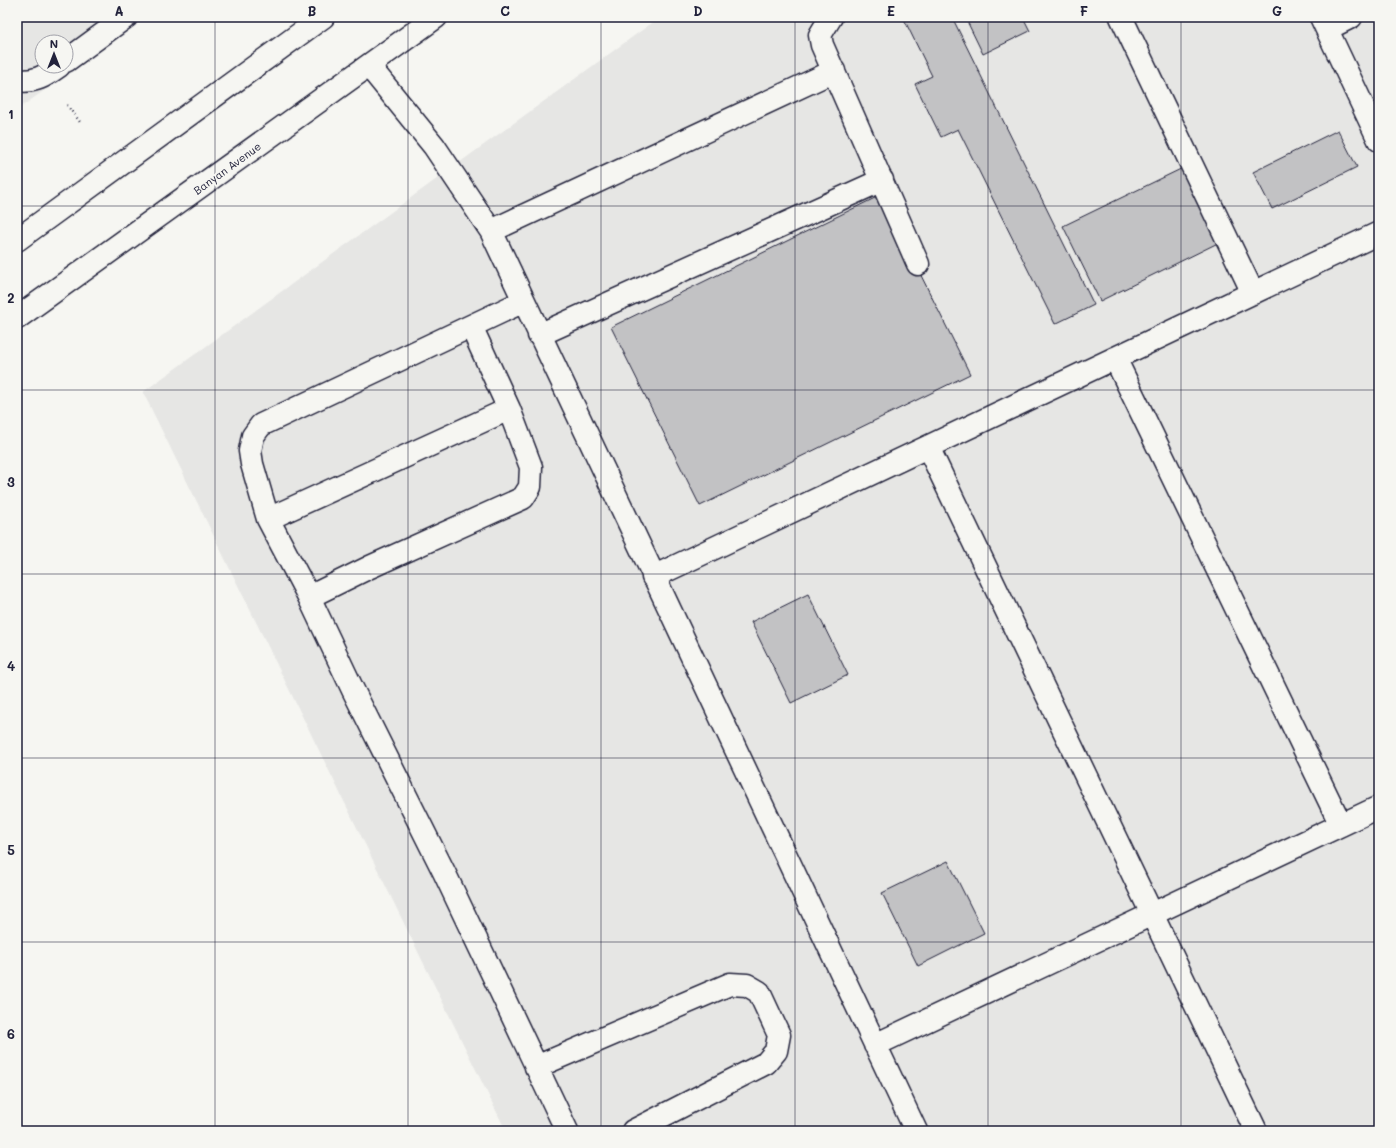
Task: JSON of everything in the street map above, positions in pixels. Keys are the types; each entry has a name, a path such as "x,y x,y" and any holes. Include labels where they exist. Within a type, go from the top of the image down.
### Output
{"street":[{"path":"74,55 126,17"},
{"path":"17,240 323,17"},
{"name":"Banyan Avenue","path":"17,318 436,17"},
{"path":"831,17 820,35 834,71 918,264"},
{"path":"1121,17 1253,293"},
{"path":"1351,17 1324,23 1379,140"},
{"path":"369,66 434,146 491,231 653,577 916,1131"},
{"path":"491,231 834,71"},
{"path":"17,80 24,81 43,78 48,74"},
{"path":"539,334 882,180"},
{"path":"653,577 1379,233"},
{"path":"524,302 261,426 253,436 250,451 268,519 309,597 353,690 444,872 567,1131"},
{"path":"309,597 370,567 523,498 530,488 531,467 509,409 471,326"},
{"path":"1115,358 1341,825"},
{"path":"268,519 509,409"},
{"path":"928,447 1256,1131"},
{"path":"875,1045 1379,807"},
{"path":"536,1068 730,984 747,986 759,992 778,1035 776,1051 766,1063 633,1131"}],"path":[{"path":"68,105 80,122"}],"shaded area":[{"path":"17,17 146,17 74,69 74,34 34,34 34,74 67,74 17,110"},
{"path":"660,17 1379,17 1379,1131 506,1131 143,392"}],"building":[{"path":"903,17 952,17 1094,305 1055,324 958,129 941,137 915,84 932,76"},
{"path":"965,17 1023,17 1030,31 983,54"},
{"path":"1338,130 1357,167 1272,209 1253,172"},
{"path":"1189,165 1226,239 1100,301 1063,226"},
{"path":"881,195 970,374 700,506 611,327"},
{"path":"808,594 848,675 791,703 751,622"},
{"path":"948,861 984,933 918,966 882,893"}]}
